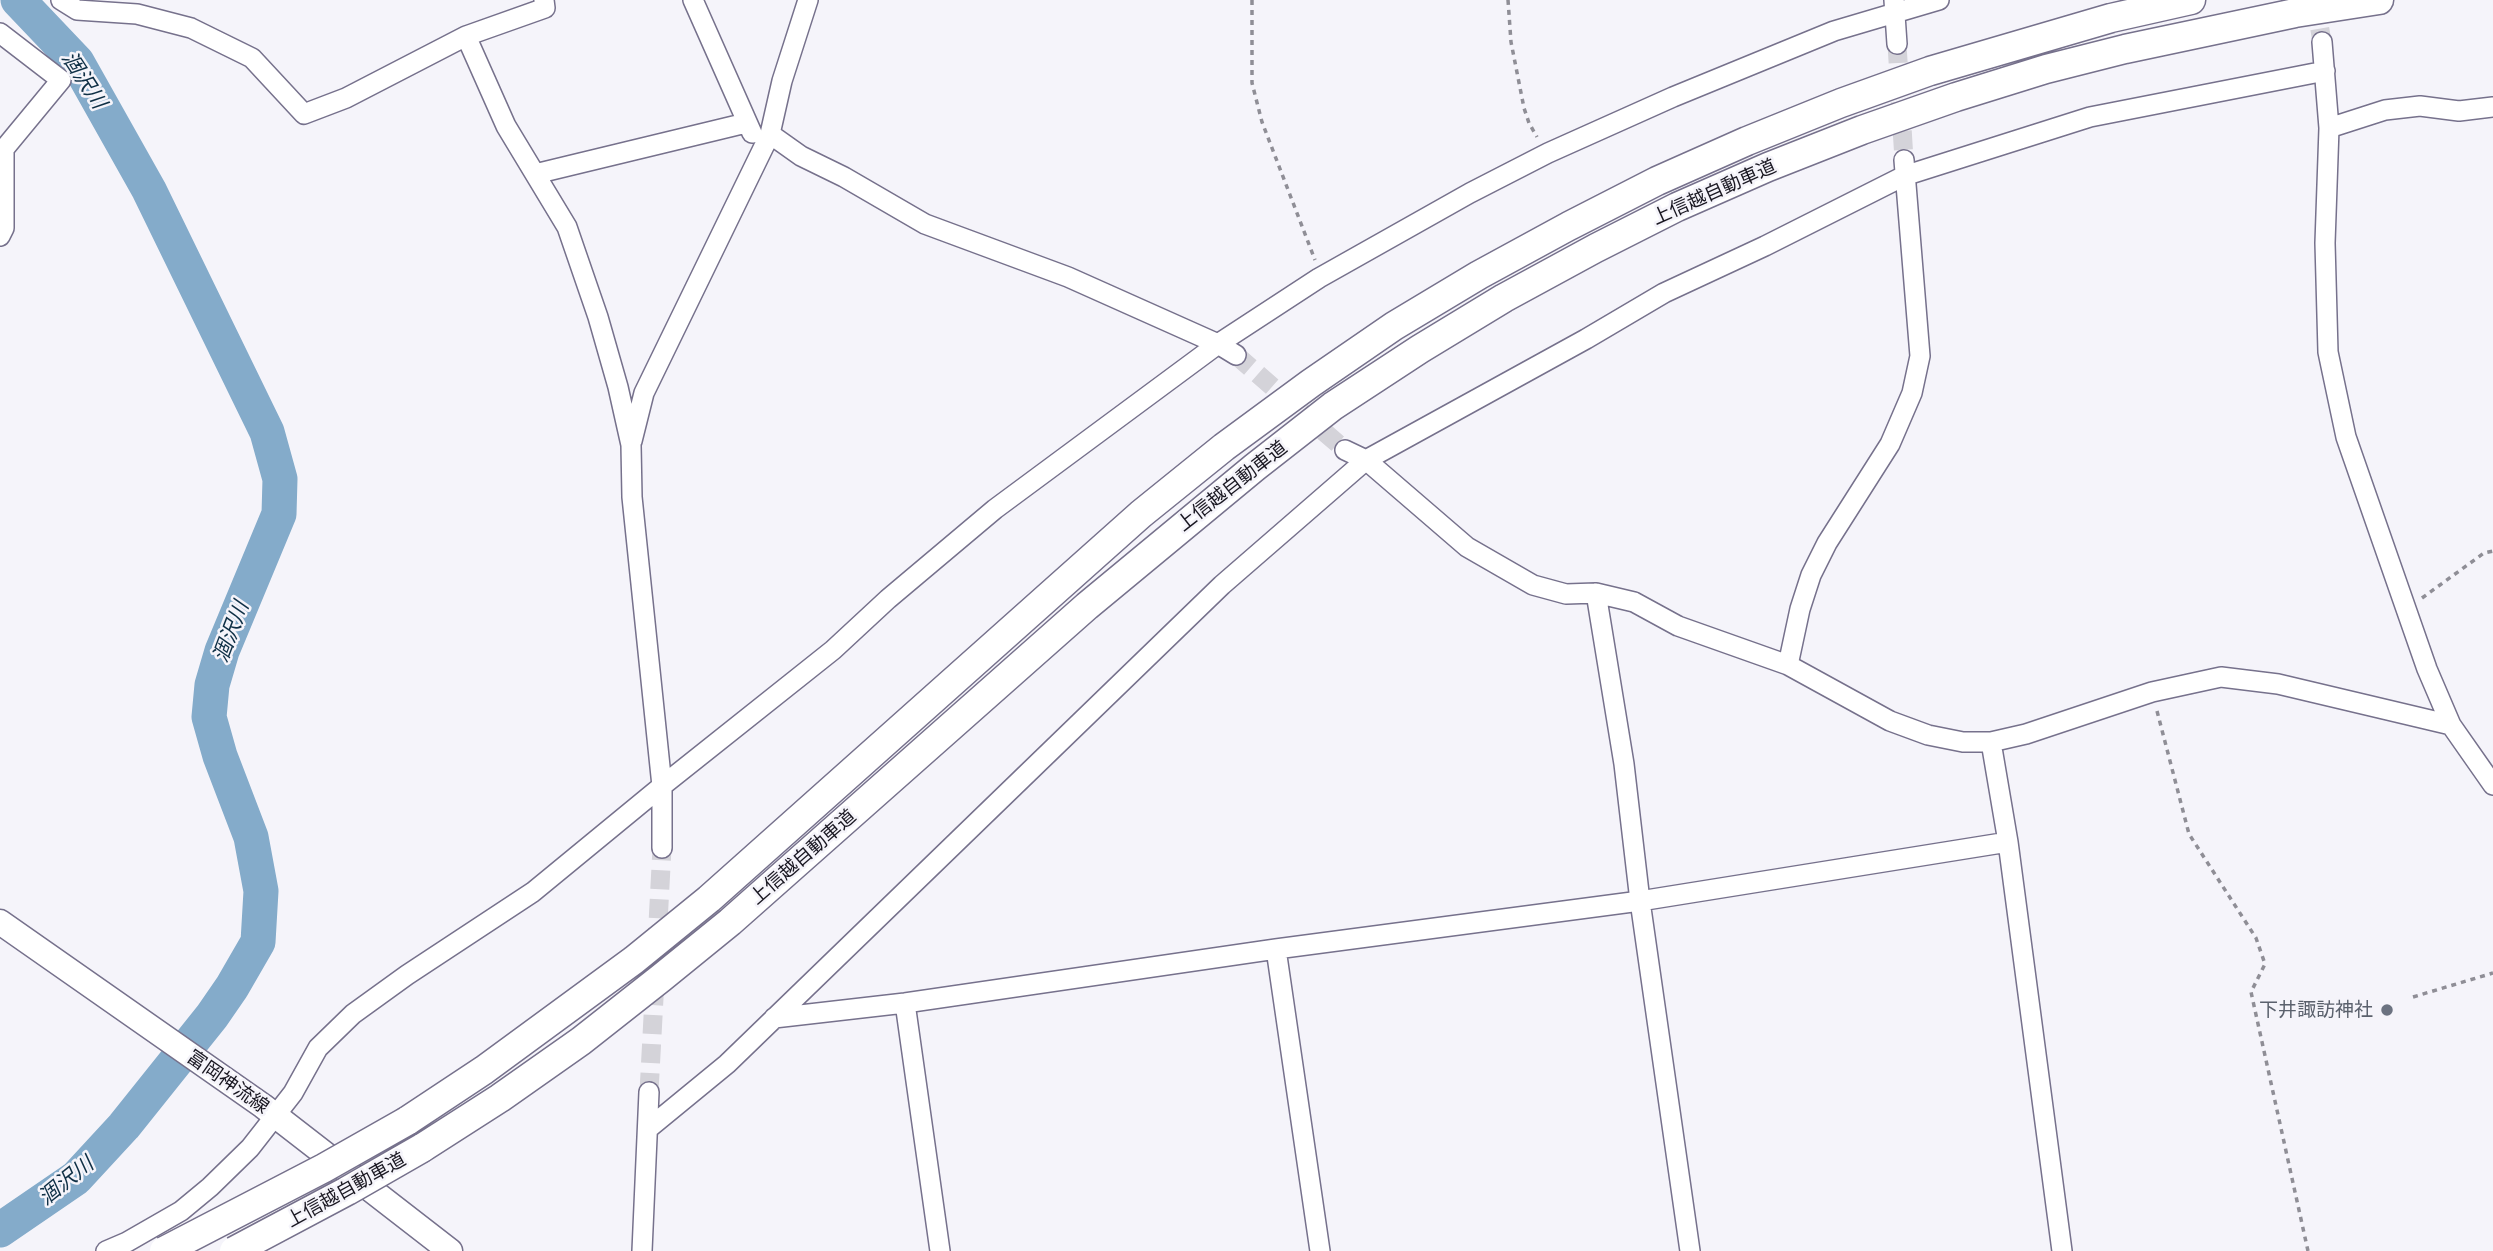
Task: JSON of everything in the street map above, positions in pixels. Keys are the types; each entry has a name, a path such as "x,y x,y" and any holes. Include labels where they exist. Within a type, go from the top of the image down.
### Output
{"highway":[{"name":"上信越自動車道","path":"164,1251 324,1168 407,1121 484,1070 634,960 729,881 1142,514 1224,447 1394,326 1479,275 1569,226 1657,181 1747,141 1930,71 2111,18 2191,0"},
{"name":"上信越自動車道","path":"234,1251 422,1148 581,1041 701,946 1168,536 1333,406 1504,298 1596,248 1768,167 1956,97 2046,69 2137,46 2295,13 2379,0"}],"main road":[{"name":"富岡神流線","path":"0,922 269,1111 450,1251"}],"street":[{"path":"61,0 77,10 134,7 191,28 252,58 304,114 346,98 466,36 545,8 544,0"},
{"path":"693,0 746,123 765,142 844,177 925,224 1068,277 1237,355"},
{"path":"631,445 644,393 765,142 808,0"},
{"path":"106,1251 181,1211 210,1187 250,1148 269,1111 293,1093 318,1048 353,1014 533,892 833,650 888,599 995,509 1218,344 1319,278 1470,193 1548,153 1894,6 1939,0"},
{"path":"1894,6 1897,44"},
{"path":"0,33 61,80 4,149 4,228 0,236"},
{"path":"466,36 506,126 568,227 598,317 631,445 632,497 662,786 662,848"},
{"path":"2322,42 2329,128 2325,243 2328,352 2346,438 2427,669 2451,725 2493,785"},
{"path":"649,1128 727,1064 1222,585 1366,460 1587,339 1664,293 1765,246 1904,168 2090,117 2325,71"},
{"path":"2329,128 2385,110 2420,106 2459,111 2493,107"},
{"path":"535,174 746,123"},
{"path":"1788,665 1800,609 1811,575 1827,543 1890,444 1912,393 1920,356 1904,168"},
{"path":"1345,450 1366,460 1467,547 1533,585 1566,594 1596,593 1634,602 1678,626 1788,665 1890,720 1928,735 1963,742 1991,742 2025,734 2152,692 2221,677 2278,684 2451,725"},
{"path":"1596,593 1624,764 1640,901 1690,1251"},
{"path":"1991,742 2008,842 2062,1251"},
{"path":"774,1018 905,1003 1276,949 1640,901 2008,842"},
{"path":"1276,949 1320,1251"},
{"path":"905,1003 940,1251"},
{"path":"642,1251 649,1091"}],"path":[{"path":"1252,0 1252,83 1262,122 1317,266 1319,278"},
{"path":"1508,0 1511,41 1524,108 1529,123 1548,153"},
{"path":"2407,609 2484,553 2493,551"},
{"path":"2152,692 2189,834 2256,938 2265,964 2251,992 2308,1251"},
{"path":"2413,997 2493,973"}],"waterway":[{"name":"涸沢川","path":"0,1230 76,1178 124,1126 212,1016 258,942 261,891 251,837 220,756 209,717 212,685 222,651 279,514 280,479 267,432 149,190 77,62 18,0"}],"tunnel":[{"path":"2315,0 2322,42"},
{"path":"1897,44 1904,160"},
{"path":"1236,355 1345,450"},
{"path":"649,1092 662,848"}],"place":[{"name":"下井諏訪神社","path":"2387,1010"}]}
